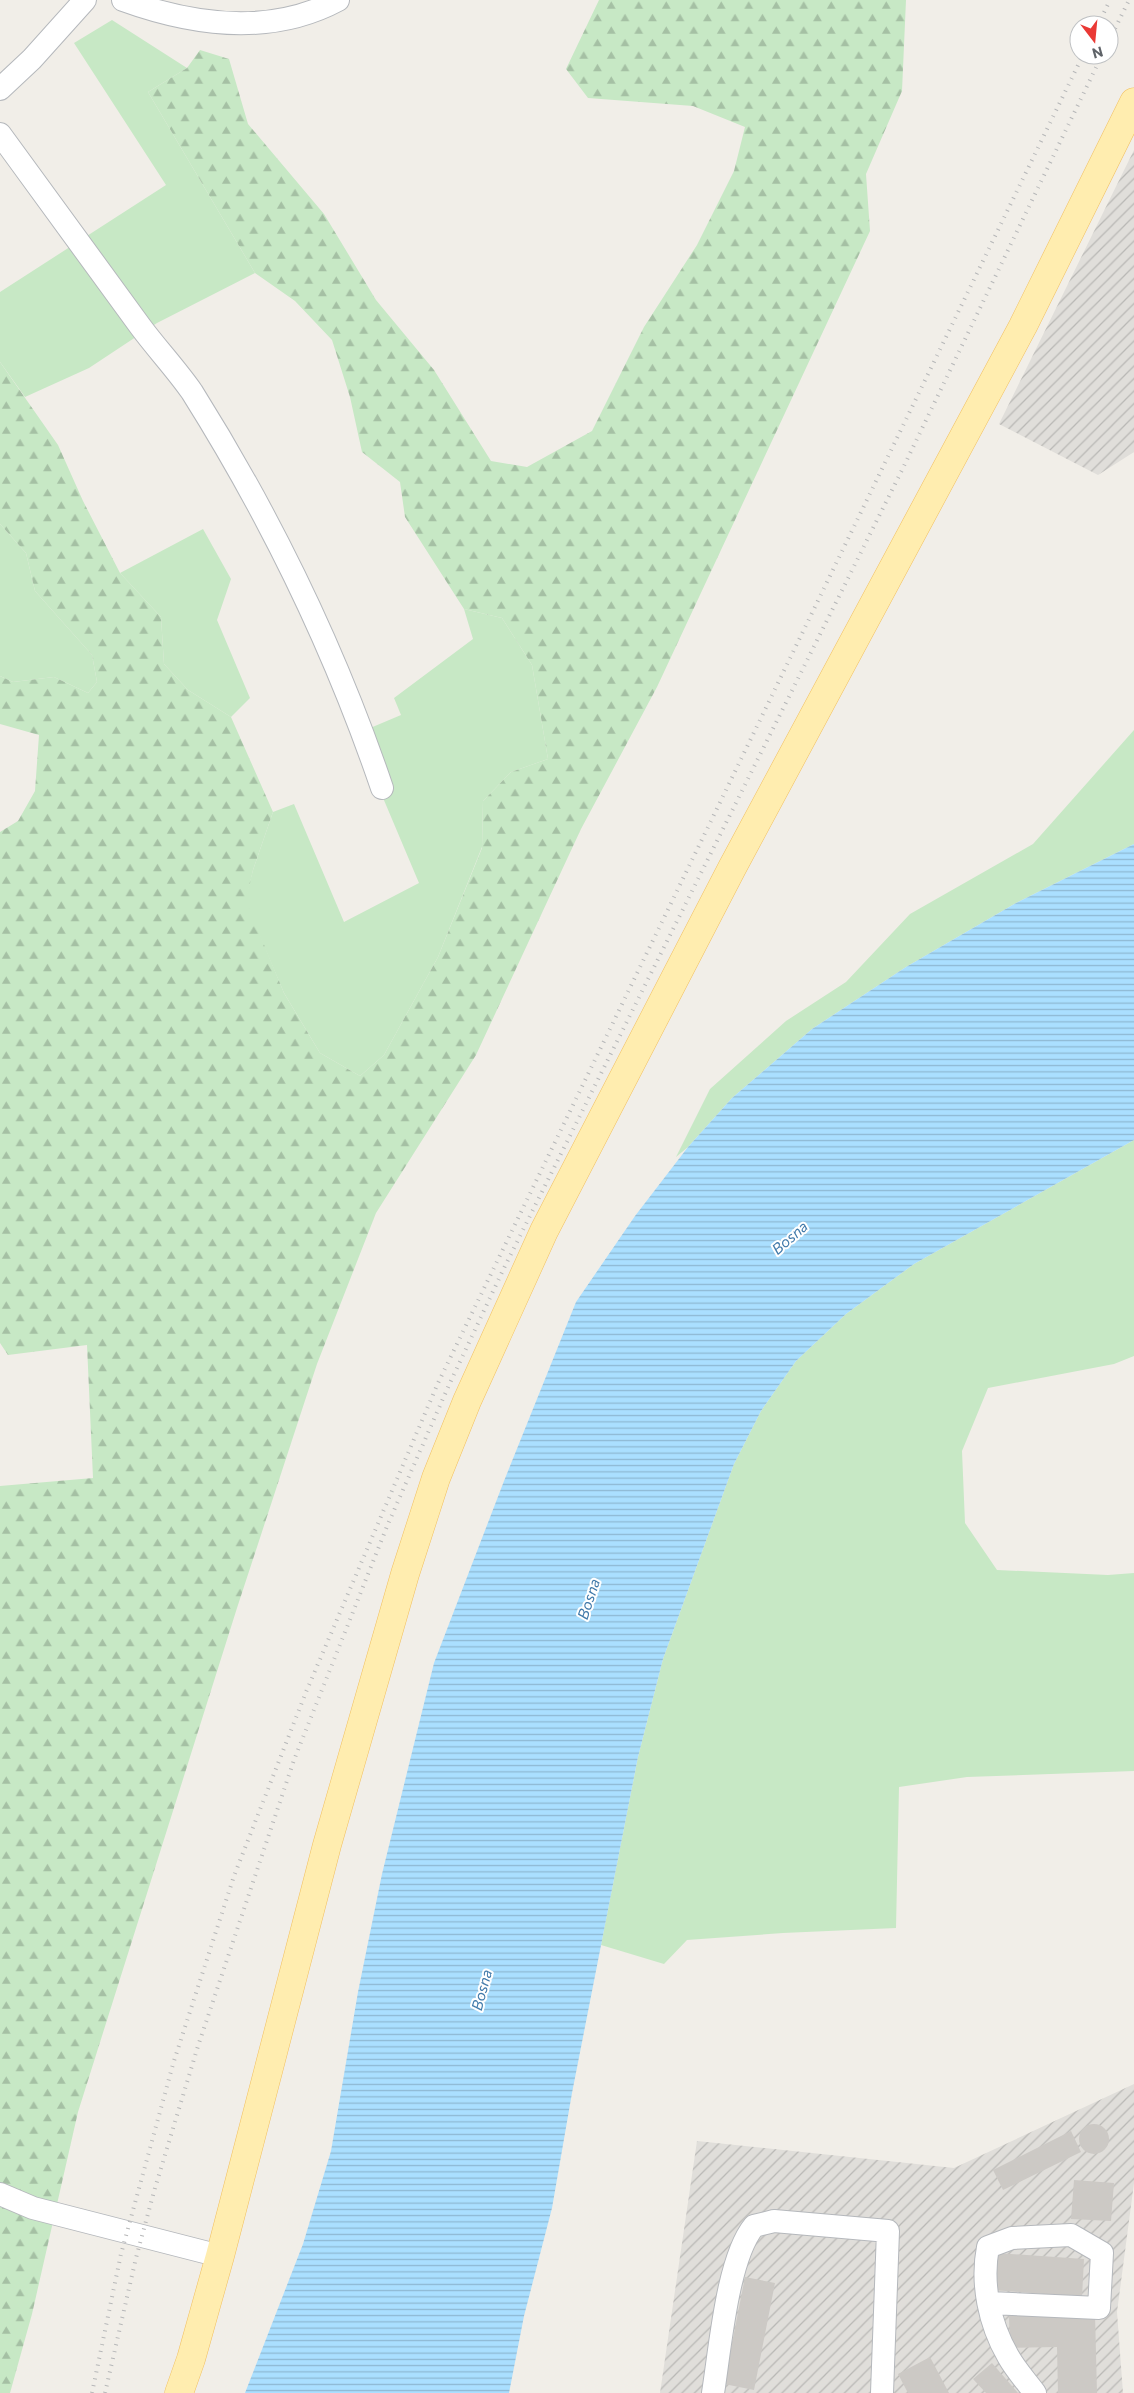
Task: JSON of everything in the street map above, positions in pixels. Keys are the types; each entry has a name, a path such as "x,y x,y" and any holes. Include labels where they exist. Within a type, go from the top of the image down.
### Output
{"main road":[{"path":"179,2393 191,2359 220,2256 327,1845 405,1574 436,1478 467,1401 544,1231 732,868 1023,326 1134,102"}],"street":[{"path":"0,89 38,52 85,0"},
{"path":"123,0 183,18 251,23 286,20 321,9 338,0"},
{"path":"0,134 142,329 162,352 191,392 274,537 316,623 359,721 382,788"},
{"path":"0,2194 33,2208 220,2256"},
{"path":"713,2393 731,2284 739,2256 754,2226 774,2221 888,2231 882,2393"},
{"path":"989,2303 1098,2308 1102,2253 1071,2235 1012,2238 988,2247 986,2293 994,2322 1008,2356 1035,2393"}],"shaded area":[{"path":"1134,150 1134,452 1098,475 999,424"},
{"path":"1134,2084 1134,2183 1117,2312 1123,2393 660,2393 697,2141 954,2168"}],"green space":[{"path":"599,0 906,0 902,91 866,174 870,231 657,687 581,829 476,1055 376,1213 317,1364 237,1608 78,2112 32,2314 10,2393 0,2393 0,1486 93,1478 87,1345 8,1355 0,1343 0,832 18,821 35,791 39,735 0,724 0,676 13,682 54,677 88,693 97,682 92,655 35,591 26,553 0,524 0,362 58,445 83,501 120,573 161,617 164,664 188,690 231,717 273,812 253,870 246,901 284,993 320,1053 360,1076 384,1055 438,957 482,848 483,801 511,772 548,759 532,665 502,618 464,609 405,517 400,482 362,452 350,397 332,340 295,301 255,273 148,92 187,68 200,50 229,59 248,124 324,214 376,300 434,370 491,461 527,467 592,431 644,327 697,245 734,171 745,127 693,106 588,98 566,69"},
{"path":"112,20 187,68 148,92 255,273 157,323 89,368 25,397 0,362 0,292 166,185 74,43"},
{"path":"0,524 26,553 35,591 92,655 97,682 88,693 54,677 13,682 0,676"},
{"path":"203,529 231,579 217,620 250,698 231,717 188,690 164,664 161,617 120,573"},
{"path":"464,609 502,618 532,665 548,759 511,772 483,801 482,847 438,957 384,1055 360,1076 320,1053 284,993 245,901 253,870 273,812 294,804 344,922 419,883 356,734 401,715 394,698 473,639"},
{"path":"1134,730 1134,844 1016,903 906,967 812,1029 732,1098 688,1147 676,1157 710,1089 786,1021 846,982 910,914 1033,844"},
{"path":"1134,1140 1134,1356 1114,1364 988,1388 962,1451 965,1523 997,1570 1108,1575 1134,1573 1134,1771 967,1777 899,1787 896,1928 687,1940 664,1964 601,1945 638,1757 663,1659 734,1464 761,1411 796,1361 846,1314 914,1264"}],"water":[{"name":"Bosna","path":"1134,844 1134,1140 914,1264 846,1314 796,1361 761,1411 734,1464 663,1659 638,1757 572,2093 552,2208 524,2316 509,2393 245,2393 303,2244 331,2151 358,1992 382,1874 434,1663 576,1302 635,1216 688,1147 732,1098 812,1029 906,967 1016,903"}],"building":[{"path":"1094,2124 1105,2128 1109,2139 1105,2150 1094,2154 1083,2150 1079,2139 1083,2128"},
{"path":"1071,2131 1081,2152 1003,2190 993,2170"},
{"path":"1074,2180 1114,2183 1111,2221 1071,2219"},
{"path":"996,2253 1084,2259 1082,2297 993,2290"},
{"path":"745,2277 775,2283 754,2390 724,2384"},
{"path":"1095,2314 1097,2393 1058,2393 1057,2347 1010,2348 1009,2316"},
{"path":"930,2357 949,2393 908,2393 898,2374"},
{"path":"992,2363 1018,2393 986,2393 973,2379"}],"railway":[{"path":"1103,15 1110,0"},
{"path":"1119,20 1129,0"},
{"path":"92,2393 121,2254 173,2064 234,1876 306,1692 438,1383 1078,65"},
{"path":"105,2393 136,2258 198,2046 294,1760 388,1524 449,1385 504,1268 902,470 1097,65"}]}
